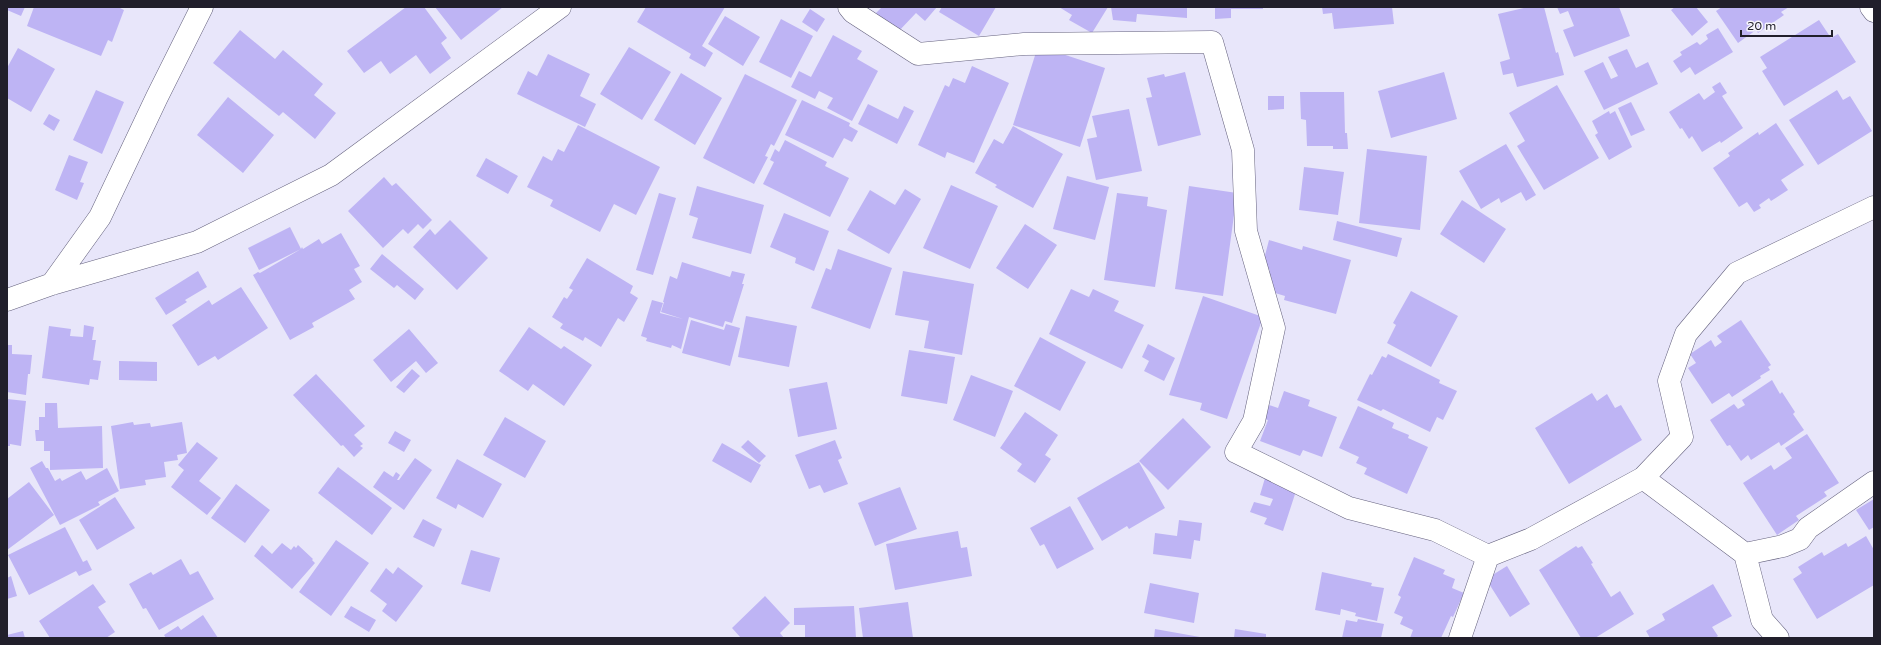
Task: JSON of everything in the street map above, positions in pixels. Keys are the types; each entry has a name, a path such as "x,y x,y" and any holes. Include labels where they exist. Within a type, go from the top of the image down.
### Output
{"street":[{"path":"52,284 100,216 156,97 202,7"},
{"path":"7,300 52,284 197,242 331,175 560,7"},
{"path":"849,7 853,12 918,54 1024,44 1212,42 1243,150 1246,231 1274,328 1254,421 1236,452 1349,508 1435,530 1488,556 1531,539 1643,478 1682,437 1668,381 1686,334 1737,273 1874,207"},
{"path":"1872,7 1874,11"},
{"path":"1643,478 1745,554 1762,620 1778,638"},
{"path":"1745,554 1783,546 1800,539 1808,528 1874,482"},
{"path":"1460,638 1488,556"}],"building":[{"path":"7,7 25,7 21,16 7,10"},
{"path":"34,7 118,7 124,10 112,42 108,40 101,56 27,26"},
{"path":"406,7 424,7 447,38 441,43 451,58 430,74 416,55 390,74 381,61 364,73 347,51"},
{"path":"435,7 503,7 461,40"},
{"path":"646,7 725,7 702,46 713,53 705,67 689,58 691,54 637,22"},
{"path":"882,7 937,7 925,21 916,13 897,33 876,13"},
{"path":"942,7 996,7 979,36 939,12"},
{"path":"1059,7 1108,7 1092,33 1069,20 1072,15"},
{"path":"1111,7 1187,7 1187,18 1137,14 1136,22 1113,20"},
{"path":"1215,7 1263,7 1263,9 1231,9 1231,18 1215,19"},
{"path":"1322,7 1392,7 1394,24 1334,29 1332,13 1323,14"},
{"path":"1528,7 1544,7 1556,53 1558,52 1564,75 1517,87 1513,73 1503,75 1500,62 1510,59 1498,14"},
{"path":"1557,7 1619,7 1630,36 1574,57 1563,30 1574,26 1568,11 1560,14"},
{"path":"1675,7 1696,7 1708,22 1692,36 1671,10"},
{"path":"1722,7 1789,7 1781,12 1784,15 1758,33 1756,30 1738,43 1716,11"},
{"path":"810,9 825,19 817,32 802,22"},
{"path":"725,16 760,37 743,66 708,44"},
{"path":"781,19 813,36 791,78 759,62"},
{"path":"1819,20 1831,38 1838,34 1856,62 1784,106 1762,71 1767,68 1760,57"},
{"path":"1718,28 1733,52 1695,75 1690,67 1681,73 1673,61 1682,55 1680,52 1697,42 1700,45 1708,39 1706,35"},
{"path":"240,30 275,59 283,50 323,84 314,95 336,113 315,139 283,112 279,116 213,63"},
{"path":"833,35 862,51 857,59 878,71 852,121 827,108 833,98 819,91 815,99 791,87 799,71 811,77"},
{"path":"1038,46 1105,68 1080,147 1013,125"},
{"path":"629,47 671,72 642,120 600,94"},
{"path":"18,48 55,69 31,112 7,98 7,68"},
{"path":"1627,49 1636,68 1648,62 1658,84 1604,110 1584,71 1603,62 1611,79 1618,76 1608,57"},
{"path":"548,54 590,74 580,96 596,104 585,127 517,94 528,71 537,76"},
{"path":"972,66 1009,83 974,163 947,152 945,158 918,145 945,85 949,87 953,78 965,83"},
{"path":"1185,72 1201,135 1158,146 1146,98 1152,97 1147,78 1164,74 1165,77"},
{"path":"1444,72 1457,119 1391,138 1378,91"},
{"path":"681,73 722,98 695,145 654,120"},
{"path":"745,74 797,100 774,146 771,144 765,156 768,157 754,184 703,158"},
{"path":"1720,82 1727,93 1722,96 1743,128 1721,143 1720,141 1702,152 1692,136 1689,139 1682,128 1680,129 1669,112 1699,93 1704,100 1715,92 1712,87"},
{"path":"1557,85 1599,158 1544,190 1517,146 1525,141 1509,113"},
{"path":"96,90 124,102 102,154 73,140"},
{"path":"1837,90 1843,100 1850,96 1872,131 1818,165 1789,120"},
{"path":"1300,92 1344,92 1345,133 1347,133 1348,149 1333,149 1333,146 1307,146 1306,120 1301,119"},
{"path":"1268,96 1284,96 1284,109 1268,110"},
{"path":"228,97 274,135 243,173 197,135"},
{"path":"802,100 850,123 849,126 858,131 852,142 844,138 833,158 785,135"},
{"path":"1631,102 1645,130 1631,136 1618,108"},
{"path":"868,104 898,119 904,106 914,111 897,144 858,124"},
{"path":"1129,109 1142,171 1096,180 1087,139 1097,137 1092,116"},
{"path":"1609,111 1610,114 1615,111 1632,147 1609,160 1595,135 1598,133 1592,121"},
{"path":"49,114 60,120 54,131 43,124"},
{"path":"1776,123 1804,165 1781,180 1788,190 1771,201 1769,198 1759,205 1761,208 1754,212 1747,202 1739,207 1713,168 1730,156 1728,153 1758,132 1759,135"},
{"path":"578,125 660,167 636,215 614,204 600,232 550,206 553,200 527,187 543,156 552,161 558,149 564,152"},
{"path":"1013,126 1063,154 1033,208 995,187 997,185 975,173 994,139 1003,144"},
{"path":"785,140 827,162 825,166 849,178 830,217 763,184 774,162 770,160 775,149 779,152"},
{"path":"1506,144 1536,195 1526,201 1521,192 1501,203 1499,198 1481,209 1459,171"},
{"path":"1367,149 1427,156 1420,230 1359,223"},
{"path":"69,155 88,162 80,182 84,183 77,200 55,190"},
{"path":"486,158 518,176 508,194 476,176"},
{"path":"1304,167 1344,172 1338,215 1299,210"},
{"path":"1067,176 1109,187 1095,240 1053,229"},
{"path":"384,177 392,186 396,183 432,220 423,229 418,224 408,234 403,229 383,248 348,211"},
{"path":"951,185 998,206 970,269 923,248"},
{"path":"697,186 764,205 751,254 692,238 698,218 689,215"},
{"path":"1189,186 1237,193 1223,296 1175,289"},
{"path":"905,189 921,199 889,254 847,230 870,190 895,205"},
{"path":"659,193 676,198 653,275 636,270"},
{"path":"1117,193 1148,197 1147,206 1167,210 1155,287 1104,280"},
{"path":"1462,200 1506,229 1484,263 1440,234"},
{"path":"784,213 829,231 814,271 795,263 796,258 770,247"},
{"path":"450,220 488,258 457,290 413,247 430,229 435,235"},
{"path":"1337,221 1402,238 1397,257 1333,240"},
{"path":"1025,224 1057,245 1028,289 996,268"},
{"path":"290,227 301,249 259,270 248,248"},
{"path":"341,233 360,266 354,269 362,282 349,290 355,299 312,323 314,327 290,340 253,275 258,272 260,273 302,247 303,249 319,239 322,244"},
{"path":"1269,240 1302,250 1303,246 1351,260 1336,314 1284,300 1285,296 1265,290 1270,270 1262,267"},
{"path":"838,249 892,268 870,329 811,308 826,268 831,270"},
{"path":"382,254 424,289 415,300 397,285 394,288 370,269"},
{"path":"587,258 633,286 630,293 638,298 624,322 618,318 601,347 585,337 583,341 560,328 563,324 552,317 564,297 567,299 573,290 569,288"},
{"path":"682,262 730,277 732,271 745,274 742,284 744,284 732,323 725,321 723,327 689,317 681,349 672,345 671,348 646,341 647,338 641,336 652,300 663,303 660,313 683,319 661,312 670,276 677,279"},
{"path":"198,271 207,287 185,300 187,302 166,315 155,298"},
{"path":"903,271 974,284 962,355 924,348 929,321 895,315"},
{"path":"241,287 268,328 218,360 215,356 198,366 172,325 209,300 212,305"},
{"path":"1071,289 1089,297 1093,289 1119,301 1114,311 1144,325 1122,369 1049,334"},
{"path":"1411,291 1458,316 1431,367 1387,343 1396,325 1393,323"},
{"path":"1203,296 1263,317 1227,419 1200,410 1202,403 1169,395"},
{"path":"746,316 797,326 789,367 738,357"},
{"path":"691,320 724,330 726,324 740,328 730,366 682,353"},
{"path":"1741,320 1771,365 1768,367 1770,370 1760,376 1761,378 1732,397 1729,393 1712,404 1688,368 1696,363 1690,354 1711,340 1715,347 1722,342 1717,336"},
{"path":"84,325 94,327 92,340 96,340 93,360 101,361 98,380 90,379 89,385 42,378 49,326 71,329 70,336 83,337"},
{"path":"529,327 561,349 564,346 592,365 564,406 533,384 528,391 499,371"},
{"path":"409,329 438,363 426,373 416,361 391,382 373,360"},
{"path":"1040,337 1086,362 1060,411 1014,386"},
{"path":"1148,344 1175,358 1164,381 1144,371 1149,361 1142,357"},
{"path":"7,345 12,345 12,354 32,355 26,395 7,392"},
{"path":"909,350 955,357 947,404 901,396"},
{"path":"1388,354 1440,380 1439,383 1457,391 1443,420 1437,417 1430,432 1383,409 1381,411 1357,400 1370,374 1372,375 1382,356 1386,358"},
{"path":"119,361 157,362 157,381 119,380"},
{"path":"412,369 420,376 404,393 396,387"},
{"path":"316,374 365,426 354,435 363,444 360,446 363,448 354,457 343,445 341,446 293,395"},
{"path":"971,375 1013,391 995,437 953,420"},
{"path":"1772,380 1780,394 1782,392 1795,412 1793,414 1804,430 1781,446 1779,442 1751,460 1748,455 1741,461 1730,445 1727,446 1710,420 1734,404 1738,409 1745,405 1742,400"},
{"path":"827,382 837,429 798,437 789,389"},
{"path":"1284,391 1310,400 1308,406 1337,417 1322,457 1303,450 1300,456 1260,441 1268,420 1264,419 1269,405 1278,408"},
{"path":"1592,393 1597,401 1607,394 1615,408 1621,405 1642,440 1569,484 1535,428"},
{"path":"7,399 26,401 21,446 10,444 10,446 7,446"},
{"path":"45,403 57,403 58,428 102,426 103,468 50,470 50,451 44,451 44,441 36,441 35,430 39,430 39,417 45,417"},
{"path":"1358,406 1394,423 1392,428 1409,435 1408,438 1428,447 1407,494 1364,474 1367,468 1356,463 1359,457 1339,448"},
{"path":"1025,412 1058,435 1045,455 1051,459 1035,483 1017,471 1022,464 1000,448"},
{"path":"505,417 546,441 525,478 483,455"},
{"path":"1183,418 1211,447 1168,490 1139,461"},
{"path":"133,422 134,425 150,423 151,427 182,422 187,453 177,455 178,460 164,462 166,477 145,480 146,485 120,489 111,426"},
{"path":"395,431 411,440 404,452 388,443"},
{"path":"1807,434 1839,483 1824,492 1827,496 1796,516 1799,520 1777,535 1743,483 1771,465 1774,470 1792,458 1785,448"},
{"path":"748,440 766,456 759,463 741,447"},
{"path":"835,440 842,458 838,460 848,484 824,493 820,485 809,489 795,455"},
{"path":"197,442 218,458 199,481 221,498 207,515 171,487 184,470 178,465"},
{"path":"722,443 761,465 751,483 712,461"},
{"path":"415,458 432,470 404,510 373,487 384,471 393,477 396,472 400,475 397,480 399,480"},
{"path":"457,459 502,484 483,518 458,504 456,509 436,498"},
{"path":"42,461 46,468 48,468 55,481 60,478 62,481 81,471 86,480 107,468 119,491 98,502 100,505 60,525 30,468"},
{"path":"1139,462 1165,508 1129,529 1127,526 1102,541 1077,498"},
{"path":"338,467 392,508 372,535 318,493"},
{"path":"1265,478 1297,488 1283,531 1264,524 1267,518 1250,512 1254,502 1270,506 1273,499 1260,495"},
{"path":"29,482 54,515 7,550 7,499"},
{"path":"236,484 270,510 245,543 211,518"},
{"path":"900,487 917,529 875,546 858,503"},
{"path":"115,497 135,528 97,550 79,520"},
{"path":"1874,499 1874,527 1869,530 1856,510"},
{"path":"1070,506 1094,549 1057,569 1044,544 1040,546 1030,528"},
{"path":"423,519 442,529 434,547 413,537"},
{"path":"1179,520 1202,523 1200,541 1194,540 1191,559 1153,554 1155,533 1177,536"},
{"path":"65,527 83,562 87,560 92,570 79,576 76,571 29,595 8,555"},
{"path":"958,531 961,548 967,547 972,576 895,590 886,544"},
{"path":"1866,536 1874,550 1874,585 1817,619 1793,579 1802,573 1798,567 1822,552 1824,556 1846,543 1848,547"},
{"path":"336,540 369,563 331,616 299,592"},
{"path":"282,543 291,550 294,546 296,548 298,545 313,559 312,560 315,563 292,589 254,556 262,545 272,554"},
{"path":"1576,546 1578,548 1582,546 1611,597 1620,591 1634,614 1595,638 1581,638 1539,570"},
{"path":"471,550 500,558 490,592 461,584"},
{"path":"1414,557 1445,570 1443,574 1455,579 1452,588 1464,593 1441,638 1410,638 1413,630 1400,624 1403,617 1394,613 1401,597 1398,595"},
{"path":"181,559 190,575 198,571 214,599 159,630 146,608 143,609 129,584 151,572 153,575"},
{"path":"1507,566 1530,604 1510,617 1486,579"},
{"path":"398,567 423,586 396,622 382,611 387,604 370,591 386,568 393,574"},
{"path":"1322,572 1372,583 1371,586 1384,588 1377,621 1355,616 1356,613 1341,609 1340,615 1315,610"},
{"path":"11,576 17,596 7,599 7,578"},
{"path":"1150,583 1199,593 1194,623 1144,613"},
{"path":"93,584 106,602 98,607 115,632 106,638 50,638 39,621"},
{"path":"1713,584 1732,616 1712,627 1718,636 1715,638 1650,638 1646,631 1665,620 1662,614"},
{"path":"765,596 790,623 780,633 784,638 741,638 732,628"},
{"path":"908,602 913,638 863,638 859,608"},
{"path":"351,606 376,620 369,632 344,617"},
{"path":"854,606 856,638 805,638 805,625 794,625 794,608"},
{"path":"203,615 218,638 166,638 164,635 178,626 181,630"},
{"path":"1358,619 1384,624 1381,638 1342,638 1346,620 1357,622"},
{"path":"1155,629 1200,637 1154,638"},
{"path":"1235,629 1266,634 1266,638 1234,638"},
{"path":"23,631 25,638 7,638 7,635"}]}
